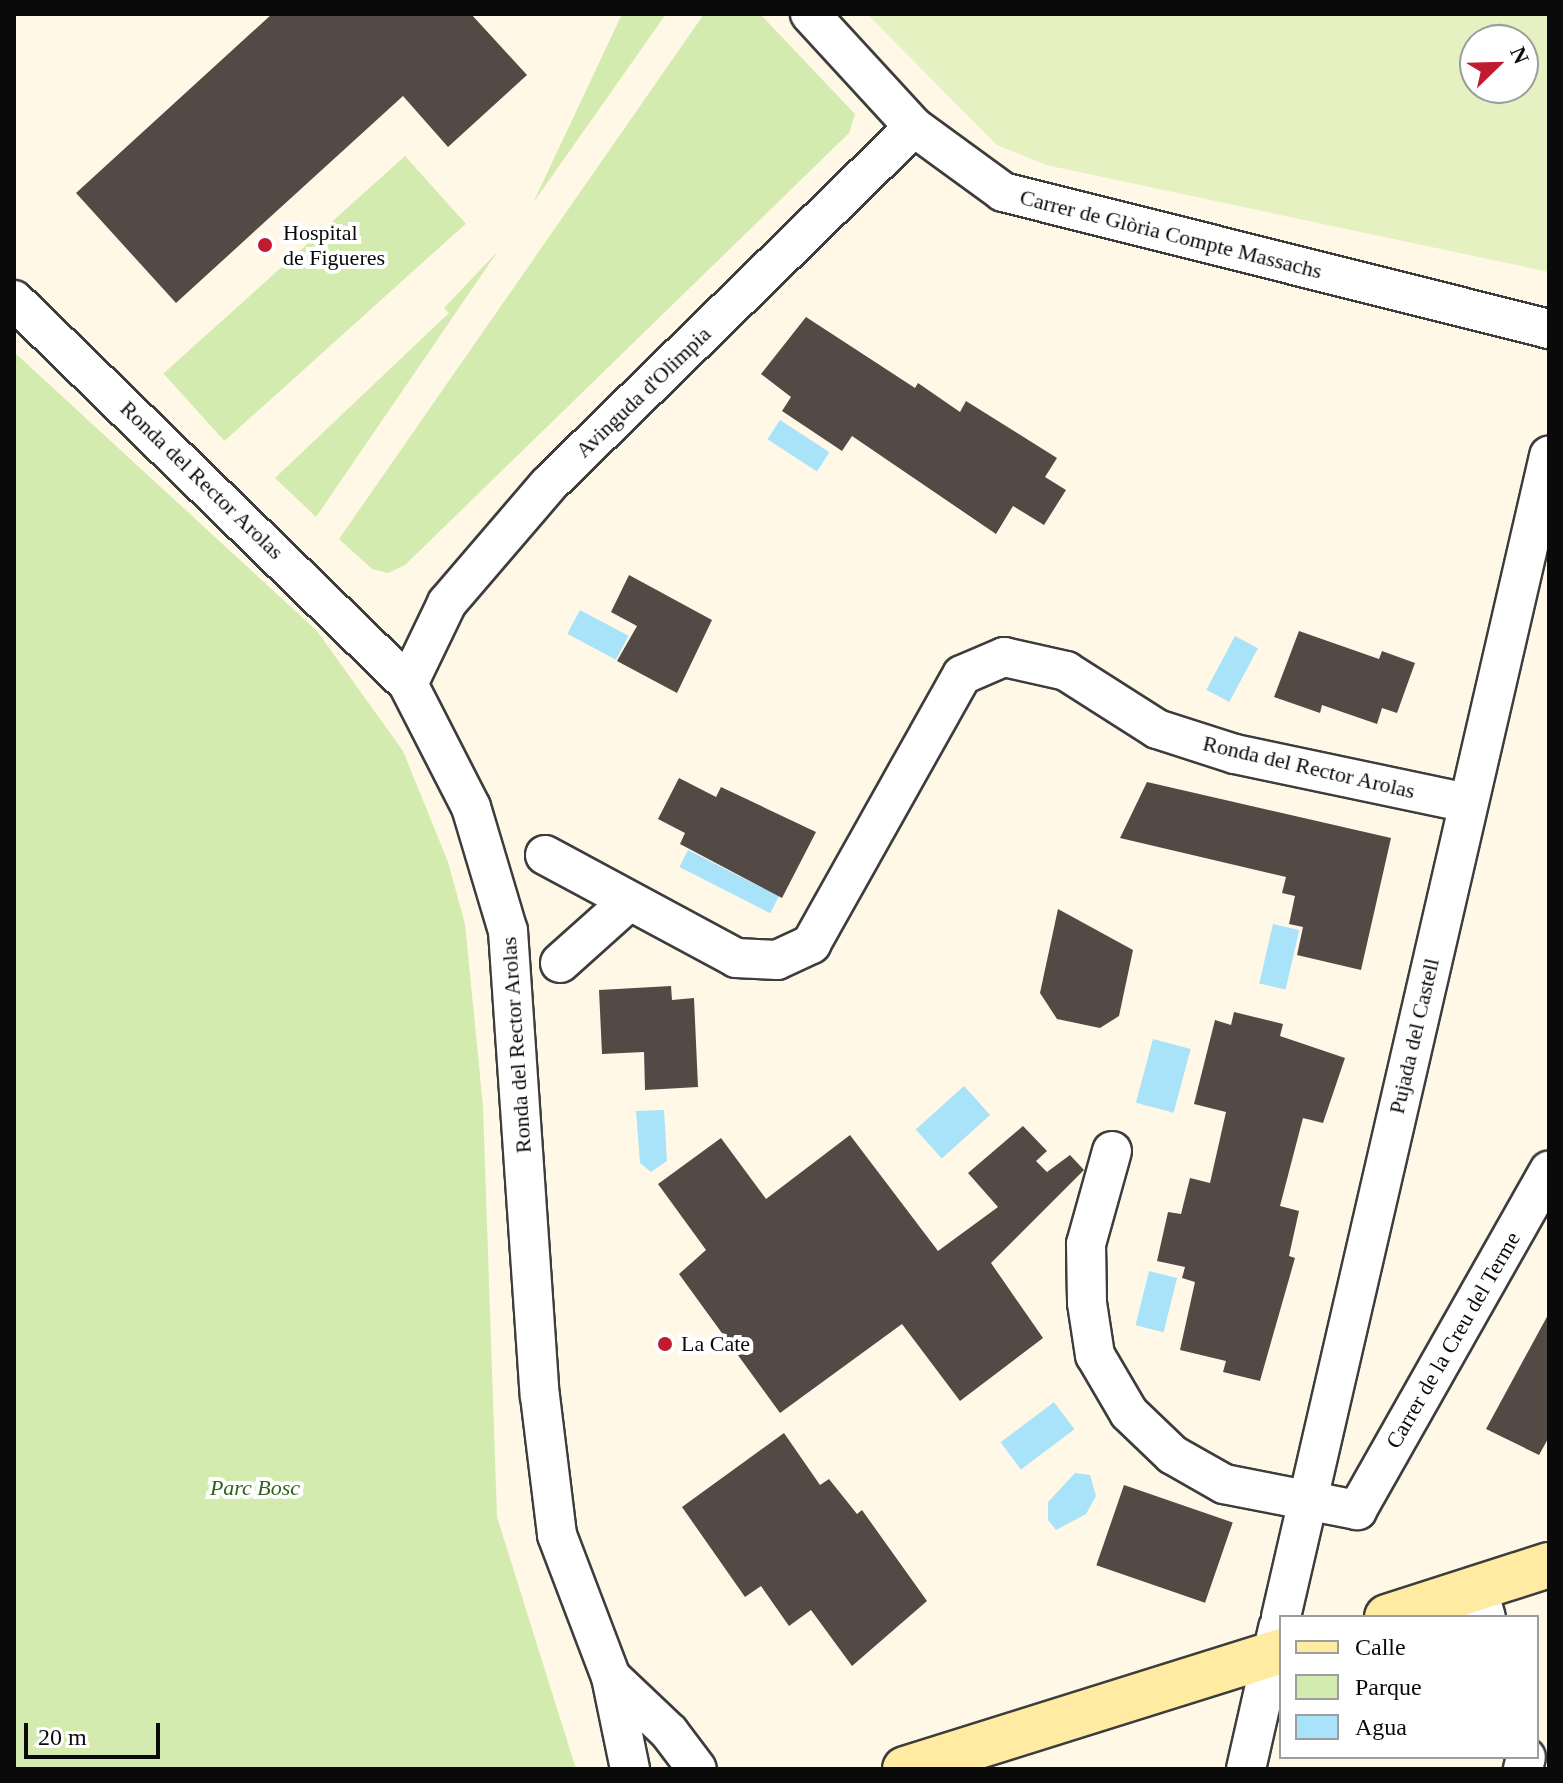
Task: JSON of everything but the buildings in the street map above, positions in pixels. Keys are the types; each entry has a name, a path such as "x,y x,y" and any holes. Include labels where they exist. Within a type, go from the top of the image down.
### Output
{"main road":[{"path":"1400,1615 1482,1602 1549,1565"},
{"path":"905,1769 1279,1635"}],"street":[{"name":"Carrer de Glòria Compte Massachs","path":"810,14 914,127 1003,192 1549,329"},
{"name":"Avinguda d'Olimpia","path":"408,684 447,603 548,485 914,127"},
{"name":"Ronda del Rector Arolas","path":"14,300 408,684 471,807 508,931 540,1396 557,1535 611,1677 630,1769"},
{"name":"Pujada del Castell","path":"1283,1615 1305,1501 1549,456"},
{"name":"Ronda del Rector Arolas","path":"545,855 626,904 736,958 777,960 811,944 962,675 1004,657 1066,671 1157,729 1235,754 1468,803"},
{"path":"560,963 626,904"},
{"path":"1112,1151 1086,1244 1095,1355 1129,1413 1173,1455 1224,1484 1305,1501"},
{"name":"Carrer de la Creu del Terme","path":"1305,1501 1357,1510 1549,1171"},
{"name":"Pujada del Castell","path":"1246,1769 1279,1635"},
{"name":"Ronda del Rector Arolas","path":"611,1677 669,1732 697,1769"}],"green space":[{"path":"622,14 666,14 533,203"},
{"path":"704,14 760,14 855,114 849,133 405,565 388,573 372,569 339,539"},
{"path":"867,14 1549,14 1549,272 1046,165 997,145"},
{"path":"405,156 466,224 224,441 163,373"},
{"path":"498,251 316,517 275,478 449,313 444,308"},
{"name":"Parc Bosc","path":"14,352 317,631 403,751 448,862 465,924 483,1106 497,1517 576,1769 14,1769"}],"water":[{"path":"780,420 829,452 817,471 767,439"},
{"path":"580,610 629,636 616,660 567,634"},
{"path":"1235,636 1258,648 1229,702 1206,690"},
{"path":"688,850 779,896 770,913 679,867"},
{"path":"1273,924 1299,930 1286,990 1259,983"},
{"path":"1153,1039 1191,1049 1174,1113 1136,1103"},
{"path":"964,1086 990,1115 942,1158 916,1129"},
{"path":"664,1110 667,1161 651,1172 640,1163 636,1111"},
{"path":"1149,1271 1177,1278 1164,1332 1135,1325"},
{"path":"1054,1402 1074,1429 1021,1469 1000,1442"},
{"path":"1075,1473 1090,1475 1096,1496 1086,1514 1056,1530 1048,1520 1048,1502"}],"place":[{"name":"Hospital de Figueres","path":"265,245"},
{"name":"La Cate","path":"665,1344"}]}
